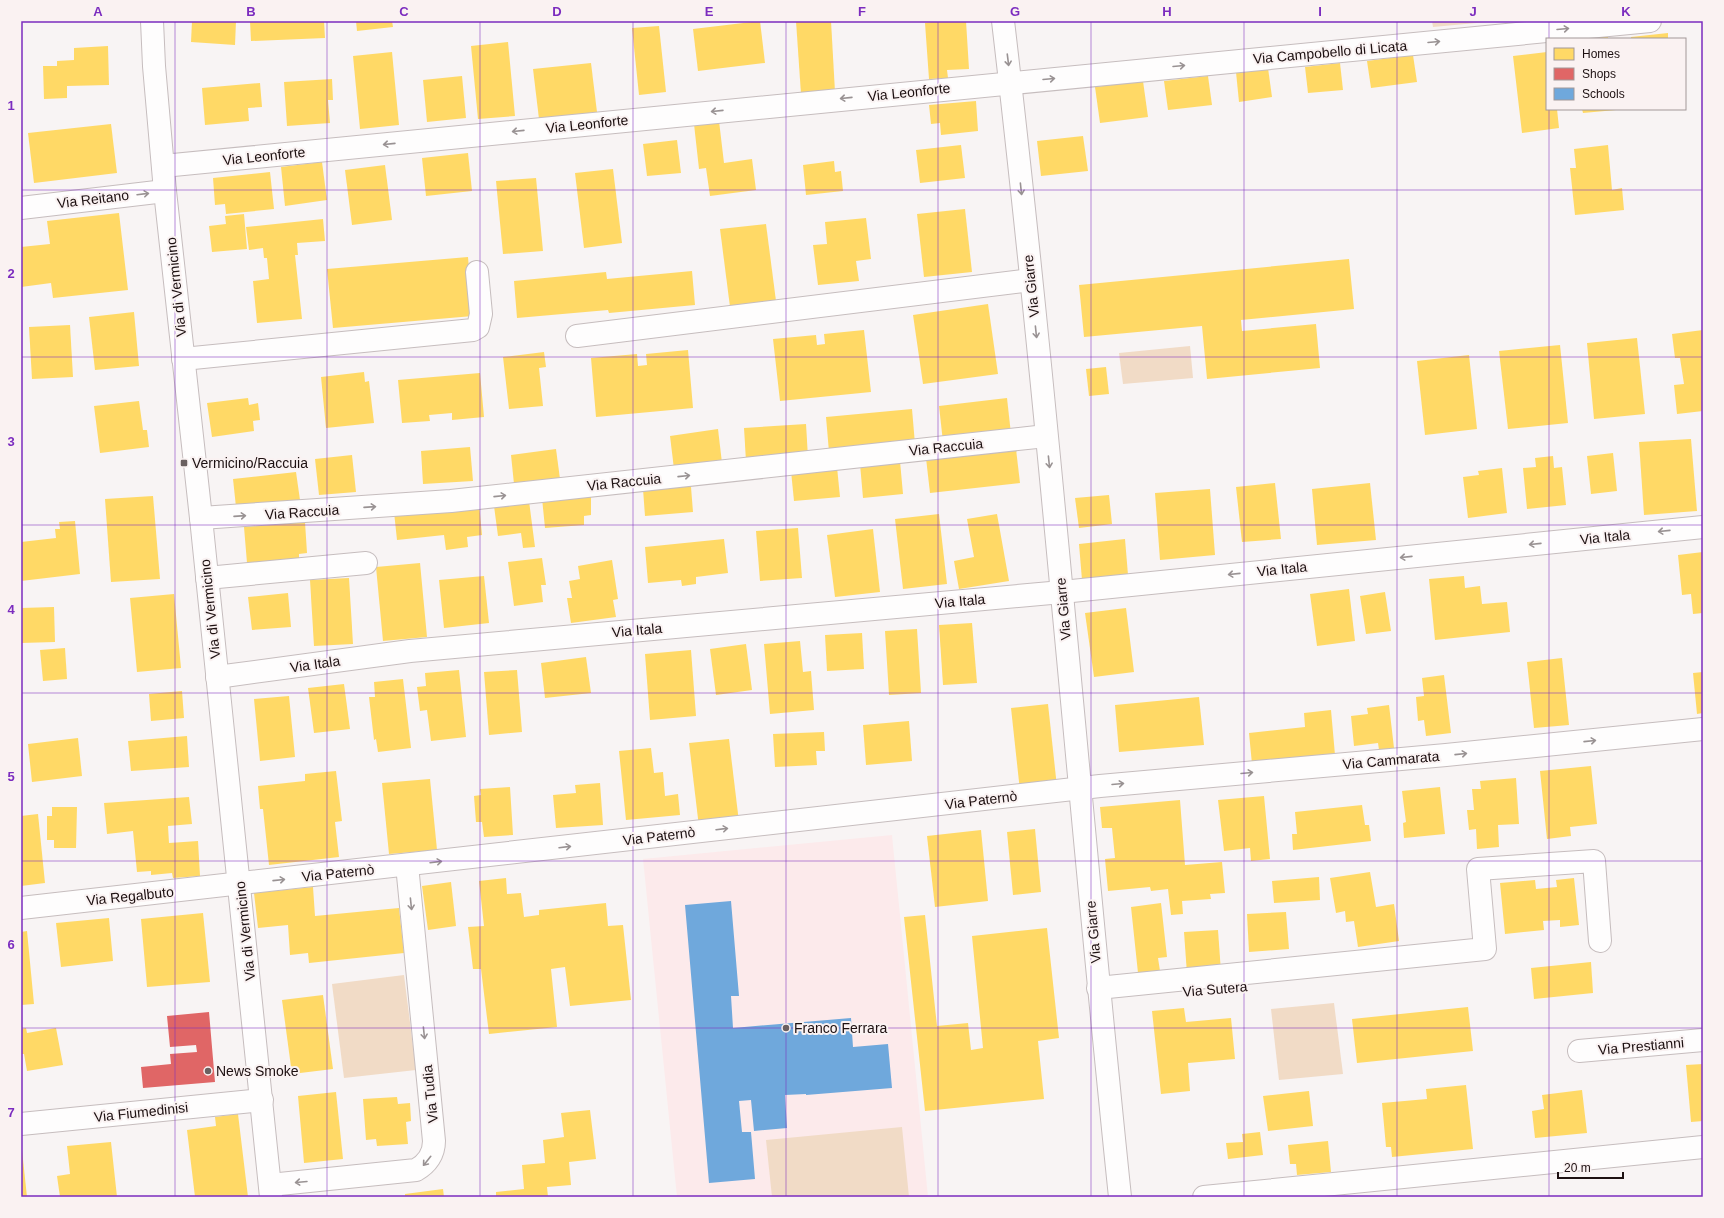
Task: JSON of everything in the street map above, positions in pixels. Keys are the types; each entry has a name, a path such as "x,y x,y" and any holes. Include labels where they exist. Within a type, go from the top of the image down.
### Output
{"street":[{"name":"Via di Vermicino","path":"152,21 154,66 165,191 240,884 270,1191"},
{"name":"Via Giarre","path":"1003,21 1011,82 1031,280 1062,592 1079,788 1120,1197"},
{"name":"Via Campobello di Licata","path":"1011,82 1650,21"},
{"name":"Via Leonforte","path":"163,166 1011,82"},
{"name":"Via Reitano","path":"21,208 165,191"},
{"path":"184,359 473,330 478,326 481,314 477,272"},
{"path":"577,336 1031,280"},
{"name":"Via Raccuia","path":"201,518 451,501 1046,436"},
{"name":"Via Itala","path":"217,677 410,651 1062,592 1703,527"},
{"path":"207,578 366,563"},
{"name":"Via Cammarata","path":"1079,788 1446,755 1703,729"},
{"name":"Via Paternò","path":"240,884 1079,788"},
{"path":"1099,994 1485,949 1478,869 1594,861 1600,941"},
{"name":"Via Tudia","path":"270,1191 416,1170 424,1164 434,1149 434,1133 407,865"},
{"name":"Via Regalbuto","path":"21,908 240,884"},
{"name":"Via Sutera","path":"1099,994 1331,979 1426,970"},
{"name":"Via Prestianni","path":"1579,1051 1703,1040"},
{"name":"Via Fiumedinisi","path":"21,1124 262,1100"},
{"path":"1204,1197 1703,1147"}],"shaded area":[{"path":"1432,21 1498,21 1433,27"},
{"path":"1190,346 1193,378 1123,384 1119,353"},
{"name":"Franco Ferrara","path":"892,835 928,1197 677,1197 643,859"},
{"path":"404,975 416,1070 344,1078 332,984"},
{"path":"1334,1003 1343,1074 1279,1080 1271,1009"},
{"path":"902,1127 909,1197 772,1197 766,1140"}],"building: Homes":[{"path":"192,21 236,21 235,45 191,42"},
{"path":"250,21 324,21 325,38 251,41"},
{"path":"356,21 392,21 393,27 357,31"},
{"path":"760,21 765,63 698,71 693,29"},
{"path":"796,21 831,21 835,92 801,94"},
{"path":"938,21 966,21 969,69 947,70 948,78 929,79 925,23"},
{"path":"659,26 666,92 639,95 632,28"},
{"path":"1608,33 1608,38 1576,38"},
{"path":"1668,33 1668,38 1631,37"},
{"path":"508,42 515,116 478,119 471,46"},
{"path":"108,46 109,85 67,86 67,98 44,99 43,66 57,66 57,61 74,60 74,48"},
{"path":"392,52 399,125 360,129 353,56"},
{"path":"1546,52 1546,110 1557,110 1559,128 1522,133 1513,56"},
{"path":"1413,55 1417,82 1371,88 1367,61"},
{"path":"591,63 597,112 539,119 533,69"},
{"path":"1340,63 1343,90 1308,93 1305,67"},
{"path":"1268,68 1272,97 1239,102 1236,72"},
{"path":"462,76 466,118 427,122 423,80"},
{"path":"1208,76 1212,105 1168,110 1164,81"},
{"path":"332,79 333,100 328,100 330,123 287,126 284,82"},
{"path":"1143,81 1148,117 1100,123 1095,87"},
{"path":"260,83 262,107 248,108 249,121 205,125 202,88"},
{"path":"976,101 978,131 941,135 940,123 931,124 929,105"},
{"path":"1582,110 1616,110 1583,113"},
{"path":"719,121 724,163 752,159 756,190 710,196 706,168 699,169 694,124"},
{"path":"111,124 117,173 34,183 28,133"},
{"path":"1083,136 1088,171 1041,176 1037,141"},
{"path":"677,140 681,173 647,176 643,144"},
{"path":"961,145 965,178 920,183 916,150"},
{"path":"1608,145 1612,190 1622,188 1624,210 1575,215 1570,168 1576,168 1574,149"},
{"path":"468,153 472,191 426,196 422,158"},
{"path":"834,161 835,172 841,171 843,191 806,195 803,165"},
{"path":"322,162 327,200 285,206 281,167"},
{"path":"385,165 392,220 352,225 345,170"},
{"path":"613,169 622,243 584,248 575,173"},
{"path":"270,172 274,209 226,214 225,204 215,205 213,178"},
{"path":"536,178 543,251 503,254 496,181"},
{"path":"965,209 972,272 924,277 917,214"},
{"path":"119,213 128,290 53,298 51,283 21,287 21,247 50,244 47,221"},
{"path":"244,214 247,249 212,252 209,226 226,224 225,216"},
{"path":"866,218 871,259 856,261 859,281 818,285 813,245 827,244 825,222"},
{"path":"323,219 325,241 297,243 298,255 295,255 302,319 257,323 253,281 269,279 267,258 264,258 263,248 249,250 246,227"},
{"path":"766,224 776,301 730,307 720,229"},
{"path":"468,257 473,316 333,328 327,269"},
{"path":"1349,259 1354,309 1241,320 1242,331 1316,324 1320,368 1207,379 1202,326 1084,337 1079,285"},
{"path":"692,271 695,305 609,313 608,310 517,318 514,281 606,272 607,279"},
{"path":"988,304 998,374 923,384 913,315"},
{"path":"134,312 139,366 95,370 89,317"},
{"path":"70,325 73,377 32,379 29,327"},
{"path":"864,330 871,392 780,401 773,339 816,335 817,345 825,344 824,334"},
{"path":"1703,330 1703,411 1677,414 1674,385 1684,384 1680,358 1675,358 1672,334"},
{"path":"1637,338 1645,414 1594,419 1587,343"},
{"path":"1560,345 1568,423 1508,429 1499,351"},
{"path":"688,350 693,408 596,417 591,358 637,354 638,366 647,365 646,354"},
{"path":"544,352 546,367 539,368 543,406 509,409 503,357"},
{"path":"1469,355 1477,429 1425,435 1417,361"},
{"path":"1106,367 1109,394 1089,396 1086,369"},
{"path":"364,372 365,382 369,381 374,423 326,428 321,377"},
{"path":"480,373 484,417 452,420 452,413 429,415 430,421 402,423 398,380"},
{"path":"248,398 249,405 258,403 260,420 253,421 254,431 212,437 207,403"},
{"path":"1007,398 1011,434 943,442 939,406"},
{"path":"139,401 143,430 147,430 149,447 100,453 94,406"},
{"path":"912,409 915,444 829,452 826,417"},
{"path":"806,424 808,457 746,461 744,428"},
{"path":"718,429 722,463 674,469 670,436"},
{"path":"1691,439 1697,511 1644,515 1639,442"},
{"path":"470,447 473,481 423,484 421,451"},
{"path":"556,449 560,479 514,484 511,455"},
{"path":"1016,449 1020,483 930,493 926,458"},
{"path":"1613,453 1617,491 1591,494 1587,456"},
{"path":"352,455 356,492 319,495 315,459"},
{"path":"1553,456 1554,468 1562,467 1566,505 1527,509 1523,468 1536,467 1535,458"},
{"path":"900,461 903,494 863,498 860,464"},
{"path":"837,467 840,497 794,501 791,471"},
{"path":"1502,468 1507,513 1468,518 1463,477 1479,475 1478,471"},
{"path":"296,472 300,500 236,507 233,479"},
{"path":"684,481 685,487 691,487 693,512 645,516 643,489"},
{"path":"1275,483 1281,539 1242,542 1236,487"},
{"path":"1370,483 1376,540 1317,545 1312,489"},
{"path":"1210,489 1215,555 1160,560 1155,493"},
{"path":"591,491 591,515 584,516 584,525 545,528 542,498"},
{"path":"1109,495 1112,524 1079,528 1075,498"},
{"path":"153,496 160,579 111,582 105,499"},
{"path":"529,501 535,547 523,548 521,533 498,536 494,506"},
{"path":"479,503 482,535 467,537 468,547 446,550 444,535 397,540 394,512"},
{"path":"939,514 947,584 903,589 895,519"},
{"path":"997,514 1009,581 959,589 954,561 974,557 967,519"},
{"path":"75,521 80,574 21,581 21,542 56,538 55,529 60,529 59,522"},
{"path":"305,522 307,553 299,554 299,559 247,563 244,527"},
{"path":"798,528 802,578 760,581 756,531"},
{"path":"873,529 880,592 835,597 827,535"},
{"path":"724,539 728,573 696,577 696,584 682,586 681,580 648,583 645,547"},
{"path":"1125,539 1128,575 1082,580 1079,544"},
{"path":"1703,552 1703,613 1693,614 1691,594 1682,595 1678,555"},
{"path":"542,558 546,585 541,585 543,602 514,606 508,562"},
{"path":"612,560 618,599 613,600 616,617 571,623 567,598 572,598 569,581 580,579 578,566"},
{"path":"420,563 427,637 383,641 376,567"},
{"path":"484,576 489,623 444,628 439,580"},
{"path":"1464,576 1465,588 1480,586 1482,604 1507,602 1510,632 1435,640 1429,579"},
{"path":"349,578 353,644 314,646 310,580"},
{"path":"1349,589 1355,641 1317,646 1310,594"},
{"path":"1385,592 1391,631 1366,634 1360,596"},
{"path":"288,593 291,627 252,630 248,597"},
{"path":"174,594 181,668 137,672 130,598"},
{"path":"54,607 55,642 21,643 21,608"},
{"path":"1126,608 1134,672 1094,677 1085,613"},
{"path":"972,623 977,683 943,685 939,625"},
{"path":"917,629 921,693 889,695 885,631"},
{"path":"862,633 864,669 827,671 825,635"},
{"path":"800,641 803,672 811,671 814,710 770,714 764,644"},
{"path":"746,644 752,690 716,695 710,649"},
{"path":"65,648 67,679 43,681 40,650"},
{"path":"691,650 696,716 650,720 645,654"},
{"path":"586,657 591,693 545,698 541,663"},
{"path":"1562,658 1569,725 1534,728 1527,662"},
{"path":"459,670 466,737 431,741 427,710 420,711 417,687 426,686 425,673"},
{"path":"517,670 522,732 489,735 484,672"},
{"path":"1703,672 1703,713 1697,714 1693,673"},
{"path":"1444,675 1451,733 1426,736 1424,720 1418,721 1416,697 1424,696 1422,678"},
{"path":"403,679 411,748 378,752 376,739 374,740 369,697 375,697 374,682"},
{"path":"344,684 350,729 314,733 308,688"},
{"path":"182,691 184,718 151,721 149,694"},
{"path":"289,696 295,757 260,761 254,699"},
{"path":"1199,697 1204,745 1119,752 1115,705"},
{"path":"1048,704 1057,787 1020,791 1011,708"},
{"path":"1389,705 1394,748 1379,750 1378,743 1354,746 1351,716 1368,714 1367,708"},
{"path":"1331,710 1335,755 1252,764 1249,733 1305,727 1304,713"},
{"path":"909,721 912,761 866,765 863,725"},
{"path":"824,732 825,751 816,751 817,765 775,767 773,734"},
{"path":"187,736 189,767 131,771 128,741"},
{"path":"78,738 82,776 32,782 28,744"},
{"path":"729,739 739,822 699,827 689,743"},
{"path":"651,748 654,773 663,772 665,796 678,794 680,815 626,820 619,751"},
{"path":"1591,766 1597,824 1570,827 1571,836 1547,839 1540,771"},
{"path":"336,771 342,821 335,822 339,857 269,865 263,809 260,809 258,786 305,781 305,774"},
{"path":"1516,778 1519,824 1498,825 1499,847 1477,849 1476,829 1469,830 1467,810 1474,810 1472,789 1481,789 1480,781"},
{"path":"430,779 437,850 389,854 382,783"},
{"path":"600,783 603,825 556,828 553,795 576,793 575,785"},
{"path":"510,787 513,835 484,837 482,822 476,822 474,796 481,795 480,789"},
{"path":"1440,787 1445,834 1404,838 1403,823 1406,822 1402,791"},
{"path":"1264,796 1270,859 1251,861 1250,848 1224,851 1218,800"},
{"path":"189,797 192,824 168,826 169,843 198,841 200,876 173,878 172,873 151,875 151,871 137,872 133,831 107,834 104,803"},
{"path":"1180,800 1185,865 1222,862 1225,893 1210,894 1211,899 1182,901 1183,914 1171,915 1168,889 1151,891 1150,887 1108,891 1105,859 1115,858 1112,828 1102,828 1100,807"},
{"path":"1362,805 1365,825 1369,825 1371,841 1293,850 1292,834 1297,834 1295,812"},
{"path":"52,807 77,807 76,848 54,848 54,840 47,840 47,816 52,816"},
{"path":"38,814 45,883 21,886 21,816"},
{"path":"1035,829 1041,892 1013,895 1007,832"},
{"path":"981,830 988,901 935,907 927,836"},
{"path":"1370,872 1376,907 1394,904 1399,941 1358,947 1354,921 1346,922 1345,911 1336,913 1330,878"},
{"path":"1319,877 1320,900 1274,903 1272,881"},
{"path":"506,878 507,894 521,893 524,917 539,915 539,910 606,903 608,926 623,925 631,1000 570,1006 565,967 551,969 557,1027 489,1034 481,969 473,969 468,927 484,926 479,881"},
{"path":"1574,878 1579,925 1560,927 1560,920 1543,921 1544,930 1505,934 1500,883 1535,880 1536,889 1557,887 1556,880"},
{"path":"451,882 456,926 428,930 422,886"},
{"path":"313,887 315,916 399,908 404,953 309,963 308,953 290,955 288,925 258,928 254,893"},
{"path":"1161,903 1167,957 1158,958 1160,971 1138,973 1131,907"},
{"path":"1286,912 1289,949 1249,952 1247,914"},
{"path":"203,913 210,982 147,987 141,919"},
{"path":"925,915 937,1026 968,1023 971,1050 983,1048 972,936 1047,928 1059,1038 1038,1041 1044,1099 925,1111 904,917"},
{"path":"109,918 113,961 61,967 56,923"},
{"path":"1218,930 1221,972 1187,974 1184,932"},
{"path":"27,931 34,1004 21,1005 21,932"},
{"path":"1591,962 1593,993 1534,999 1531,968"},
{"path":"323,995 333,1069 292,1074 282,1000"},
{"path":"1468,1007 1473,1051 1357,1063 1352,1019"},
{"path":"1184,1008 1186,1022 1231,1018 1235,1059 1188,1063 1190,1091 1161,1094 1152,1011"},
{"path":"26,1028 27,1033 56,1028 63,1065 27,1071 24,1054 21,1054 21,1029"},
{"path":"1703,1064 1703,1121 1691,1122 1686,1065"},
{"path":"1466,1085 1473,1149 1392,1157 1391,1147 1386,1147 1382,1103 1427,1099 1426,1089"},
{"path":"1582,1090 1587,1133 1535,1138 1532,1111 1544,1109 1542,1095"},
{"path":"1309,1091 1313,1126 1268,1131 1263,1096"},
{"path":"336,1092 343,1159 304,1163 298,1096"},
{"path":"397,1097 398,1104 410,1103 411,1121 406,1122 408,1144 377,1146 376,1139 366,1140 363,1099"},
{"path":"590,1110 596,1159 569,1162 571,1185 547,1187 548,1197 496,1197 496,1192 524,1189 522,1165 545,1163 543,1140 564,1137 561,1113"},
{"path":"238,1114 248,1197 195,1197 187,1130 216,1126 215,1117"},
{"path":"1260,1132 1263,1155 1228,1159 1226,1143 1243,1142 1242,1134"},
{"path":"1328,1141 1331,1172 1297,1175 1296,1164 1290,1164 1288,1145"},
{"path":"111,1142 117,1197 60,1197 57,1176 70,1174 67,1146"},
{"path":"22,1150 27,1197 21,1197"},
{"path":"443,1189 444,1197 405,1197 405,1194"}],"building: Shops":[{"path":"209,1012 215,1082 143,1088 141,1067 171,1064 170,1054 197,1052 196,1045 170,1047 167,1016"}],"building: Schools":[{"path":"731,901 739,996 731,996 733,1028 851,1018 853,1047 888,1044 892,1088 806,1095 785,1095 787,1128 754,1131 751,1100 739,1101 742,1132 751,1132 755,1179 709,1183 685,905"}],"place":[{"name":"Vermicino/Raccuia","path":"184,463"},
{"name":"Franco Ferrara","path":"786,1028"},
{"name":"News Smoke","path":"208,1071"}]}
